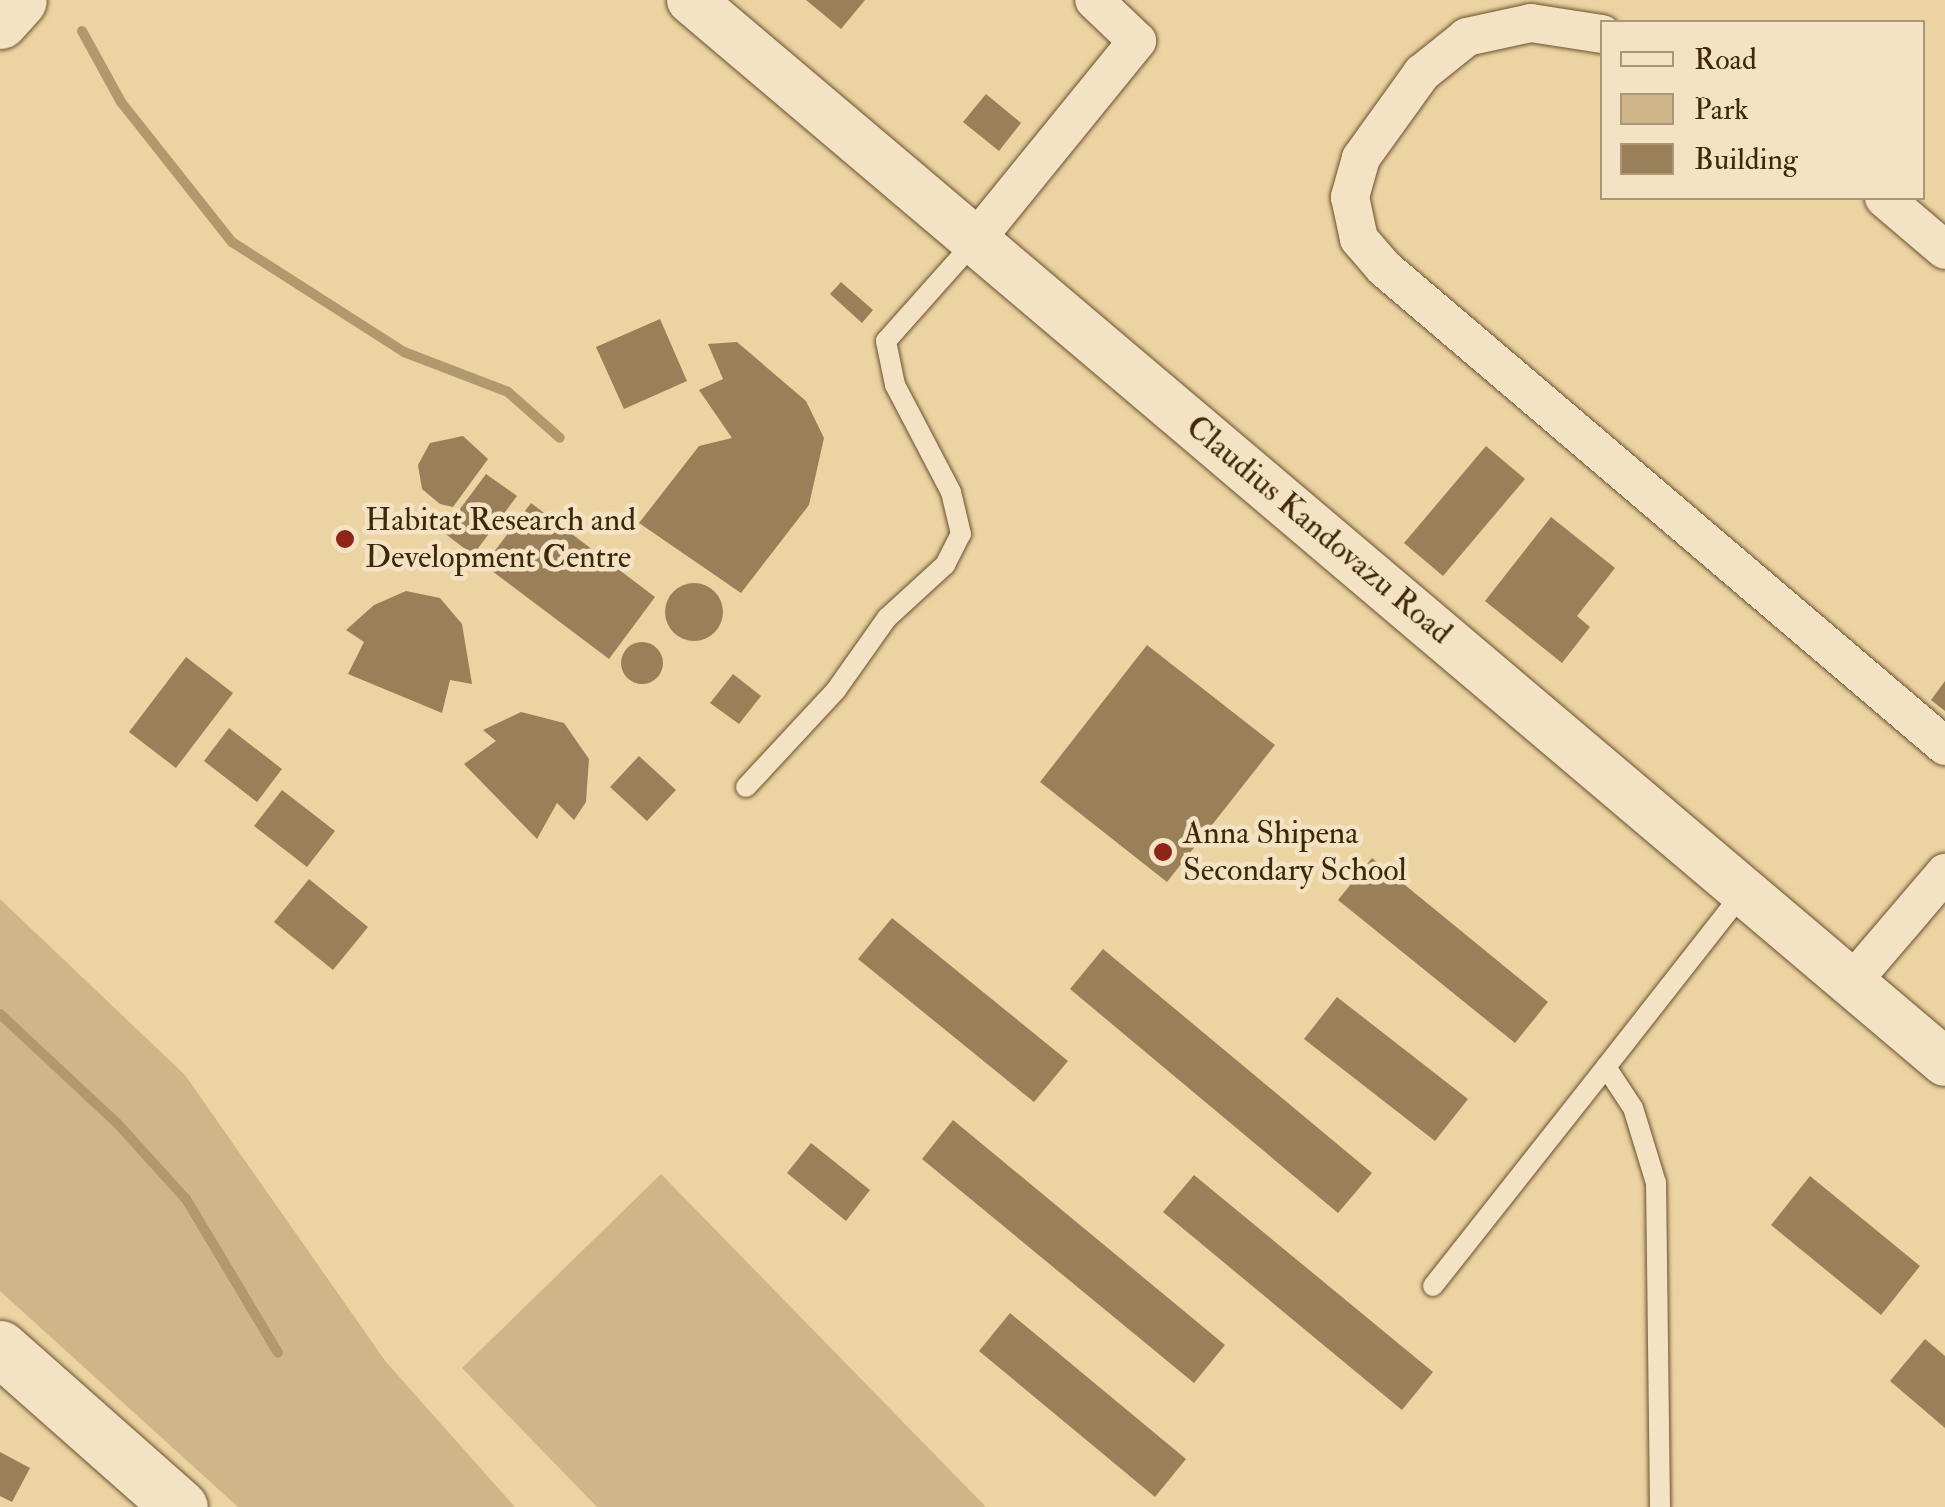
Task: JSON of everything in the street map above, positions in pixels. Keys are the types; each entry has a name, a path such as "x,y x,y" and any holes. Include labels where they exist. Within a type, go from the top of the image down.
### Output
{"main road":[{"path":"0,21 19,0"},
{"path":"0,1348 180,1507"}],"street":[{"name":"Claudius Kandovazu Road","path":"691,0 977,238 1945,1062"},
{"path":"977,238 1137,40 1094,0"},
{"path":"1600,34 1531,24 1468,37 1422,73 1361,158 1350,197 1359,240 1384,268 1945,746"},
{"path":"1886,200 1945,250"},
{"path":"1851,983 1945,873"}],"lane":[{"path":"746,787 836,690 887,618 945,565 961,534 951,492 895,385 886,341 977,238"},
{"path":"1432,1286 1743,892"},
{"path":"1606,1067 1633,1108 1656,1182 1660,1507"}],"green space":[{"path":"0,899 185,1075 386,1362 515,1507 238,1507 0,1291"},
{"path":"661,1174 986,1507 597,1507 462,1368"}],"building":[{"path":"806,0 865,0 841,29"},
{"path":"986,94 1021,123 999,151 963,122"},
{"path":"841,282 873,310 862,323 830,294"},
{"path":"660,319 687,381 624,409 596,347"},
{"path":"737,342 806,401 824,438 809,505 741,593 639,523 699,446 732,438 699,390 723,379 708,344"},
{"path":"463,436 488,459 453,507 440,504 422,489 418,465 430,443"},
{"path":"1486,446 1525,479 1443,576 1404,543"},
{"path":"486,474 517,496 473,555 443,532"},
{"path":"531,503 655,597 609,659 484,565"},
{"path":"1551,517 1615,568 1577,616 1590,627 1562,663 1485,601"},
{"path":"694,583 714,592 723,612 714,632 694,641 674,632 665,612 674,592"},
{"path":"406,591 440,598 462,624 472,684 450,680 442,713 348,674 364,642 346,630 374,605"},
{"path":"642,642 657,648 663,663 657,678 642,684 627,678 621,663 627,648"},
{"path":"1147,645 1275,745 1167,882 1040,782"},
{"path":"186,657 233,693 176,768 129,732"},
{"path":"733,674 761,696 739,724 710,703"},
{"path":"1945,681 1945,711 1931,700"},
{"path":"521,712 564,723 589,759 586,802 574,820 557,803 537,839 464,764 496,741 483,730"},
{"path":"229,728 282,769 257,802 204,761"},
{"path":"639,756 676,790 647,821 610,787"},
{"path":"282,790 335,831 307,867 254,826"},
{"path":"1372,858 1548,1002 1515,1043 1338,900"},
{"path":"309,879 368,927 333,970 274,922"},
{"path":"892,918 1068,1061 1034,1102 858,959"},
{"path":"1103,949 1372,1173 1338,1213 1070,989"},
{"path":"1337,997 1468,1099 1435,1141 1304,1039"},
{"path":"953,1120 1225,1345 1194,1383 922,1159"},
{"path":"811,1143 870,1190 846,1221 787,1173"},
{"path":"1194,1175 1433,1372 1402,1410 1163,1212"},
{"path":"1810,1176 1920,1266 1881,1315 1771,1225"},
{"path":"1010,1313 1186,1459 1155,1497 979,1351"},
{"path":"1925,1339 1945,1356 1945,1428 1890,1381"},
{"path":"0,1452 30,1468 12,1502 0,1496"}],"waterway":[{"path":"82,31 121,102 232,242 404,352 508,392 560,438"},
{"path":"0,1014 117,1123 186,1199 278,1353"}],"place":[{"name":"Habitat Research and Development Centre","path":"345,539"},
{"name":"Anna Shipena Secondary School","path":"1163,852"}]}
